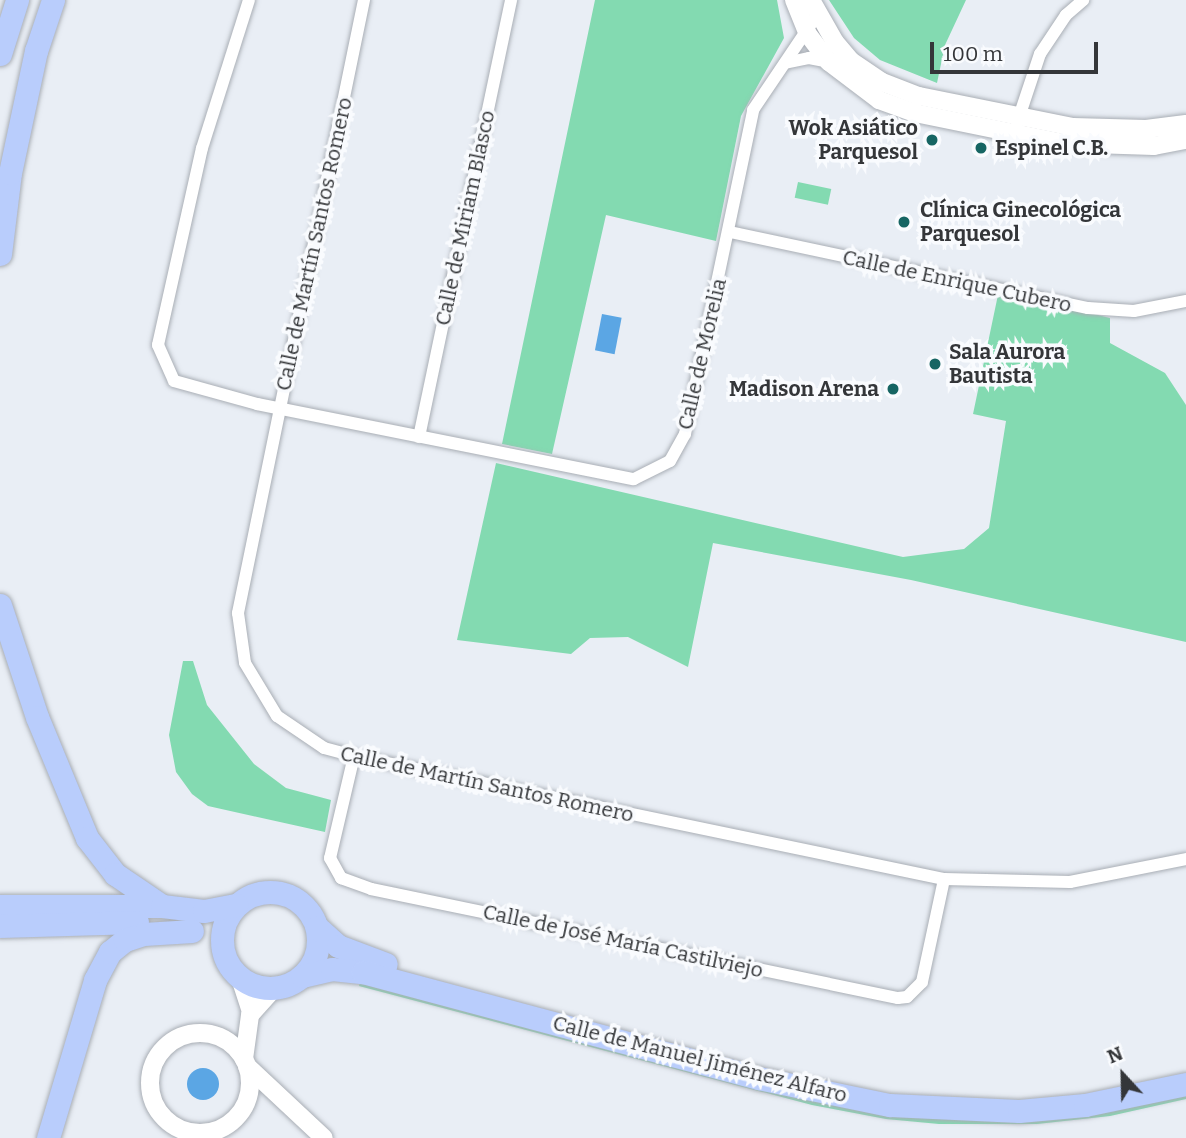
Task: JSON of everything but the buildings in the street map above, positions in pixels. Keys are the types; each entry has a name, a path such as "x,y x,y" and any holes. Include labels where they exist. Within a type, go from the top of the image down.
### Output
{"highway":[{"path":"0,54 17,0"},
{"path":"0,254 10,173 36,51 53,0"},
{"path":"0,605 37,717 87,838 115,874 162,906"},
{"path":"0,926 16,912 162,906 204,911 236,905 261,892 289,895 301,903 317,927 317,953 302,976 274,988 240,978 223,951 208,936 192,930 16,912"},
{"path":"223,951 223,927 236,905"},
{"name":"Calle de Manuel Jiménez Alfaro","path":"317,927 338,946 365,959 818,1078 878,1089 1009,1097 1081,1092 1186,1068"},
{"path":"48,1138 95,980 110,952 125,940 144,934 192,930"},
{"name":"Calle de Manuel Jiménez Alfaro","path":"302,976 332,969 363,972 758,1078 890,1105 1019,1111 1085,1105 1186,1084"}],"street":[{"name":"Calle de Morelia","path":"249,0 202,148 158,345 174,381 280,408 614,478 635,479 660,470 670,461 685,434 730,232 753,110 807,33 814,7"},
{"name":"Calle de Martín Santos Romero","path":"364,0 238,613 239,639 249,672 276,716 324,748 354,756 944,879 1070,882 1186,859"},
{"name":"Calle de Miriam Blasco","path":"419,437 511,0"},
{"path":"794,0 807,33 829,62 879,100 915,113 1016,125 1094,129 1186,124"},
{"path":"1016,125 1040,54 1083,0"},
{"path":"814,7 851,61 881,82 919,96 1016,125 1062,144 1154,146 1186,140"},
{"path":"785,63 809,58 829,62"},
{"name":"Calle de Enrique Cubero","path":"730,232 1088,308 1134,311 1186,300"},
{"name":"Calle de José María Castilviejo","path":"354,756 330,858 333,870 346,883 397,895 898,998 907,997 922,982 944,879"},
{"path":"240,978 250,1016 246,1063 250,1091 244,1107"},
{"path":"220,1037 250,1016 274,988"},
{"path":"285,1102 262,1100 244,1107 223,1127 193,1132 167,1120 152,1094 151,1074 164,1048 190,1034 220,1037 324,1138"}],"green space":[{"path":"595,0 777,0 784,38 741,116 716,241 606,215 552,454 502,444"},
{"path":"829,0 966,0 945,45 937,83 880,60 854,38"},
{"path":"798,182 831,189 828,205 795,198"},
{"path":"999,290 1110,318 1110,343 1165,373 1186,405 1186,642 911,580 713,543 688,667 628,637 590,638 571,654 457,640 496,463 903,557 964,549 989,528 1006,421 973,414"},
{"path":"183,661 193,661 207,705 254,764 286,788 331,800 325,832 208,806 192,794 176,772 169,735"},
{"path":"361,979 887,1111 1186,1091 1186,1099 1110,1116 1037,1124 939,1124 886,1119 812,1105 359,986"}],"water":[{"path":"602,314 622,318 615,354 595,350"},
{"path":"203,1068 215,1072 219,1084 215,1096 203,1100 191,1096 187,1084 191,1072"}],"place":[{"name":"Wok Asiático Parquesol","path":"932,140"},
{"name":"Espinel C.B.","path":"981,148"},
{"name":"Clínica Ginecológica Parquesol","path":"904,222"},
{"name":"Sala Aurora Bautista","path":"935,364"},
{"name":"Madison Arena","path":"893,389"}]}
